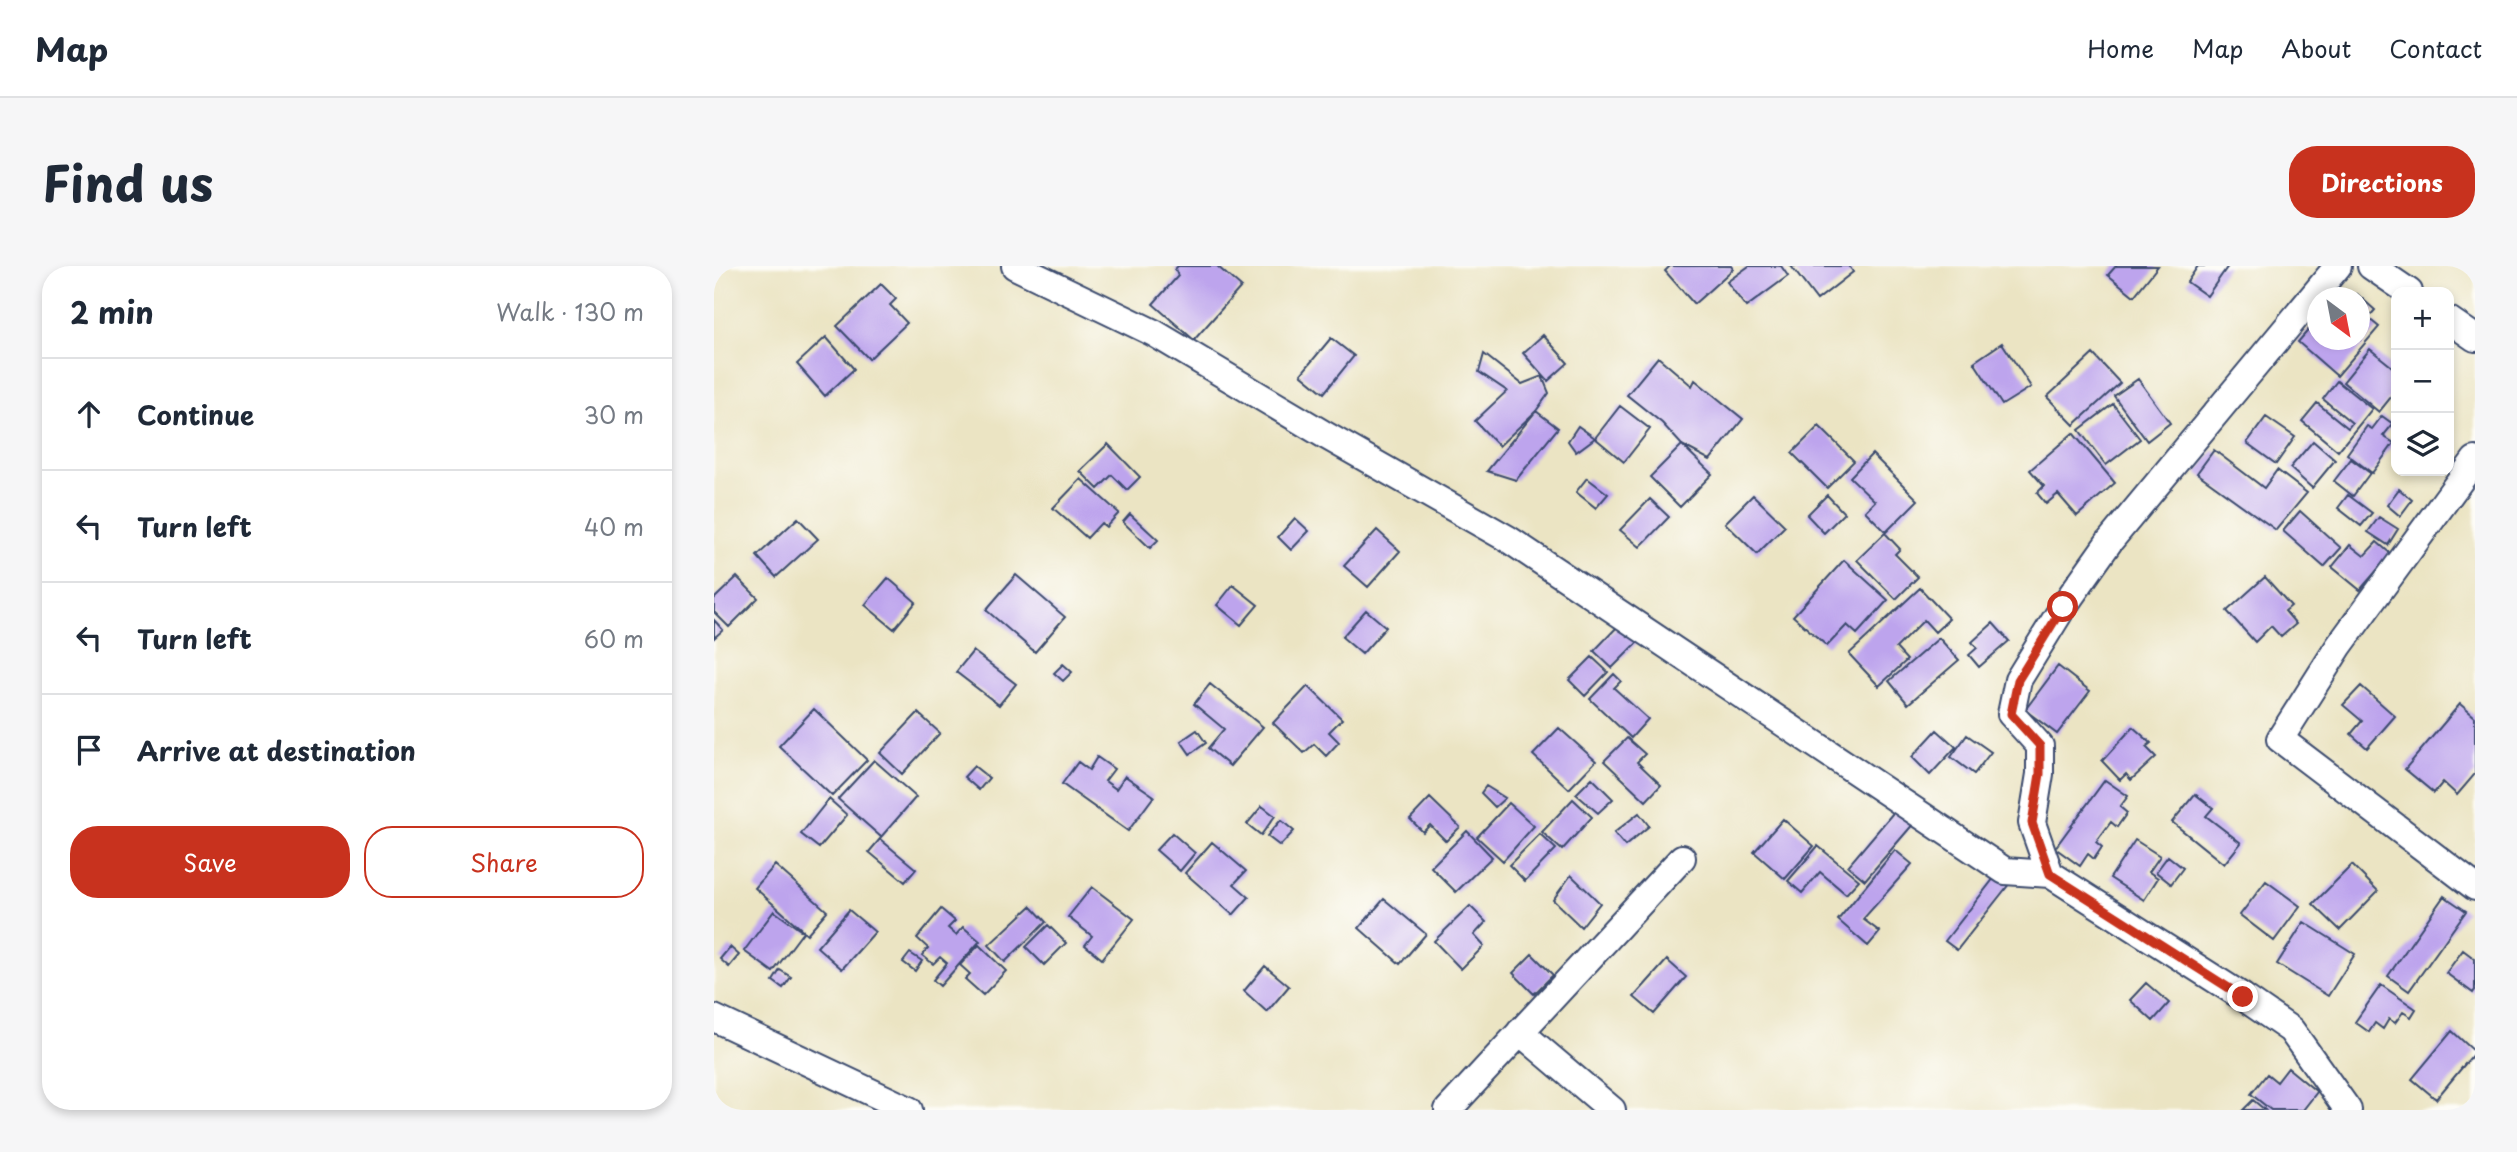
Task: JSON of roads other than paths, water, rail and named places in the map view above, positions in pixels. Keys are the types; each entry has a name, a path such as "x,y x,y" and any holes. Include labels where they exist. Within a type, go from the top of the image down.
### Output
{"street":[{"path":"1015,266 1154,333 1325,435 1508,539 2005,871 2050,874 2291,1030 2348,1110"},
{"path":"2050,874 2032,823 2040,774 2040,746 2011,714 2018,680 2063,607 2109,542 2338,266"},
{"path":"2371,266 2402,287"},
{"path":"2454,323 2475,338"},
{"path":"2475,460 2339,646 2280,740 2475,887"},
{"path":"1448,1110 1682,858"},
{"path":"714,1018 909,1110"},
{"path":"1520,1032 1612,1110"}]}
